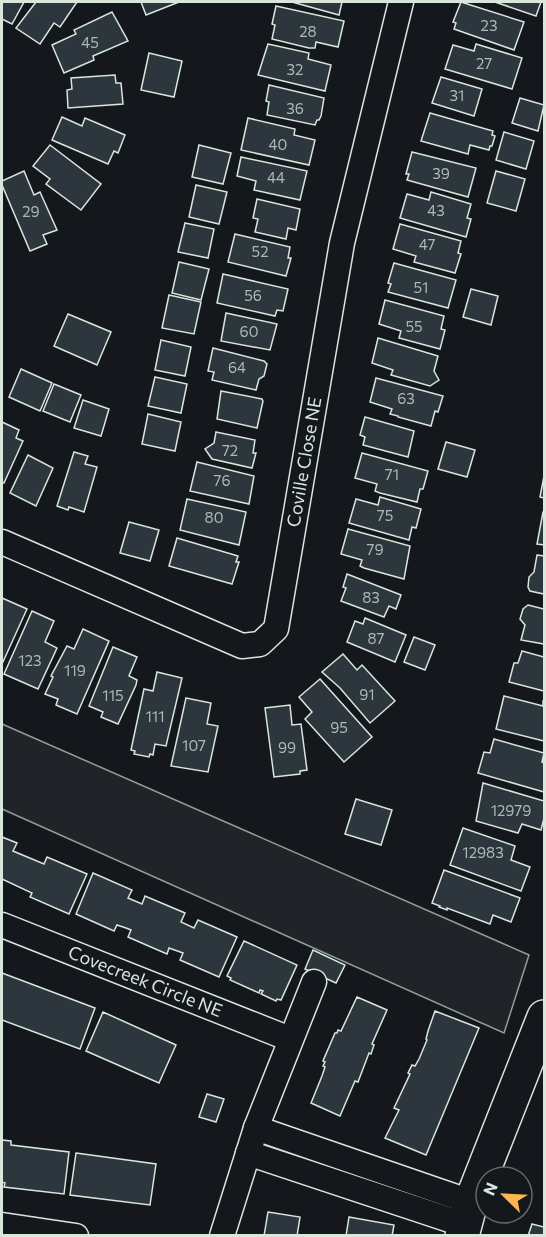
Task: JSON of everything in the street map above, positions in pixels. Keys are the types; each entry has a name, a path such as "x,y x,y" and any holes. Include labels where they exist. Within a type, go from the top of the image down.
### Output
{"street":[{"name":"Coville Close NE","path":"2,542 242,646 260,644 276,629 342,243 400,2"},
{"name":"Covecreek Circle NE","path":"2,925 290,1039"},
{"path":"222,1236 256,1128 314,982"},
{"path":"466,1221 544,1017"},
{"path":"256,1128 466,1221"},
{"path":"248,1153 466,1221"},
{"path":"2,1225 76,1236"}],"shaded area":[{"path":"2,724 529,955 504,1033 2,809"}],"building":[{"path":"2,2 24,2 12,24 2,19"},
{"path":"36,2 77,2 60,27 54,23 40,44 16,28"},
{"path":"141,2 179,2 146,15"},
{"path":"292,2 342,2 339,15"},
{"path":"461,2 524,22 514,50 454,29 456,23 453,22"},
{"path":"495,2 541,2 536,16"},
{"path":"276,6 344,21 338,47 316,42 315,48 309,48 272,39 275,25 272,24"},
{"path":"112,12 128,41 93,56 94,60 64,73 52,45 76,34 74,30"},
{"path":"268,44 309,53 308,59 331,65 325,91 258,75"},
{"path":"476,44 522,58 512,89 445,69 453,45 474,51"},
{"path":"149,53 182,61 174,97 141,90"},
{"path":"115,75 116,83 121,83 123,104 68,108 67,90 72,89 71,78"},
{"path":"441,77 482,89 474,116 432,103"},
{"path":"269,85 324,98 319,120 315,125 267,115 269,102 266,101"},
{"path":"520,98 544,105 538,131 512,123"},
{"path":"430,113 493,131 492,135 495,136 492,146 489,150 470,145 468,154 421,141"},
{"path":"62,117 82,126 85,118 125,135 118,153 114,151 108,164 52,140"},
{"path":"248,118 295,129 294,135 315,140 309,165 241,150"},
{"path":"504,132 534,141 526,169 496,160"},
{"path":"50,145 101,184 81,210 46,184 50,179 33,166"},
{"path":"199,145 231,153 223,184 192,177"},
{"path":"412,152 476,168 468,197 407,180 409,174 406,174"},
{"path":"241,157 307,171 300,200 254,190 256,181 237,176"},
{"path":"24,171 34,195 40,192 57,230 43,235 47,244 30,251 2,185 2,181"},
{"path":"496,171 525,179 516,211 487,203"},
{"path":"196,185 227,192 219,224 189,217"},
{"path":"431,192 471,204 467,218 471,219 466,237 400,218 407,194 429,200"},
{"path":"257,199 300,209 296,230 288,228 286,239 255,232 258,219 253,218"},
{"path":"185,223 214,229 208,258 178,252"},
{"path":"400,224 461,241 458,253 461,254 455,273 414,262 416,256 393,249"},
{"path":"235,234 290,247 288,258 291,258 286,276 228,262"},
{"path":"179,262 209,269 201,300 172,293"},
{"path":"394,263 456,280 448,308 388,292 391,284 388,283"},
{"path":"223,274 288,289 283,311 277,310 275,316 217,303"},
{"path":"471,289 498,296 491,325 463,317"},
{"path":"169,295 201,302 194,334 162,328"},
{"path":"385,300 444,316 441,329 445,330 440,349 399,338 401,331 379,324"},
{"path":"226,313 277,324 270,350 221,341"},
{"path":"68,314 111,332 97,365 54,346"},
{"path":"378,338 438,356 434,371 439,380 430,386 391,375 393,370 372,363"},
{"path":"161,340 191,347 185,376 155,370"},
{"path":"213,348 264,361 267,364 264,376 259,379 256,390 212,380 214,372 208,371"},
{"path":"21,369 52,383 40,411 9,397"},
{"path":"155,377 187,384 181,413 148,406"},
{"path":"376,378 443,396 438,412 435,411 431,426 390,414 392,409 370,402"},
{"path":"54,384 81,395 70,422 43,411"},
{"path":"221,391 262,399 257,428 217,419"},
{"path":"83,400 109,409 101,436 74,428"},
{"path":"148,414 181,422 175,451 142,444"},
{"path":"365,417 414,431 408,457 363,445 365,437 360,435"},
{"path":"2,422 19,430 16,438 23,441 4,483 2,482"},
{"path":"216,432 255,440 253,453 256,453 252,468 212,459 205,449 214,443"},
{"path":"446,442 475,450 467,477 438,469"},
{"path":"74,452 88,456 85,464 97,467 84,512 57,506"},
{"path":"362,453 428,471 417,502 380,493 375,491 377,484 355,478"},
{"path":"28,455 53,468 36,506 10,493"},
{"path":"197,462 254,476 249,504 190,491"},
{"path":"544,476 544,498 540,497"},
{"path":"380,497 421,509 416,528 412,527 409,540 349,523 356,499 378,505"},
{"path":"187,499 246,512 239,545 180,530"},
{"path":"544,512 544,545 537,544"},
{"path":"129,522 159,530 150,561 120,553"},
{"path":"348,529 410,546 404,579 364,568 360,566 362,560 341,554"},
{"path":"177,538 238,556 236,562 239,562 232,584 169,566"},
{"path":"537,555 544,556 544,594 530,591 528,587"},
{"path":"347,574 401,595 396,609 389,606 384,617 341,601 346,588 343,587"},
{"path":"2,598 27,609 2,664"},
{"path":"528,605 544,609 544,644 521,640 525,625 520,619 523,609"},
{"path":"32,611 54,621 45,642 57,648 38,689 4,674"},
{"path":"365,618 406,635 395,662 347,642 355,621 363,624"},
{"path":"83,629 109,641 77,714 56,705 58,699 45,694 53,677 51,676 67,646 74,649"},
{"path":"414,637 435,645 425,670 404,662"},
{"path":"113,647 137,657 129,676 137,680 136,685 118,724 101,717 103,712 89,706"},
{"path":"522,651 544,657 544,691 509,682 514,663 518,663"},
{"path":"343,654 357,670 362,665 395,701 370,723 340,688 322,672"},
{"path":"157,672 182,678 166,746 155,744 153,755 150,754 149,757 134,754 135,751 131,750 144,689 153,691"},
{"path":"320,679 372,737 344,762 305,719 312,712 299,697"},
{"path":"504,696 543,706 544,701 544,741 496,729"},
{"path":"186,698 211,703 207,724 218,726 208,772 171,766"},
{"path":"290,705 292,725 301,724 307,770 300,771 300,774 274,777 265,708"},
{"path":"494,739 544,753 542,762 544,763 544,792 478,773 484,752 490,753"},
{"path":"483,783 544,801 541,830 522,824 518,833 476,821"},
{"path":"356,799 392,810 381,845 345,834"},
{"path":"463,828 515,846 511,860 530,867 521,891 450,865"},
{"path":"2,837 17,843 13,851 44,864 47,857 87,874 69,914 30,897 32,893 2,879"},
{"path":"444,870 520,898 511,922 493,915 490,924 432,903"},
{"path":"93,873 132,890 128,898 142,904 145,896 185,913 181,922 194,928 198,920 237,937 219,977 180,960 183,953 169,948 167,954 128,937 131,930 117,925 114,931 76,914"},
{"path":"244,941 297,965 281,1000 276,1001 261,994 263,991 260,990 259,993 230,980 231,978 227,976"},
{"path":"313,950 345,965 336,983 305,969"},
{"path":"2,973 95,1008 80,1049 2,1020"},
{"path":"357,997 387,1010 372,1044 374,1045 371,1054 369,1053 358,1082 355,1081 340,1116 311,1103 325,1067 323,1061 335,1033 338,1030 341,1031"},
{"path":"435,1011 479,1028 426,1155 385,1138 399,1110 394,1108 410,1074 408,1073 412,1065 415,1066 427,1040"},
{"path":"103,1012 176,1045 159,1083 86,1051"},
{"path":"207,1094 224,1099 216,1122 199,1117"},
{"path":"2,1140 11,1141 11,1145 69,1152 64,1194 4,1187"},
{"path":"76,1153 156,1164 150,1205 70,1195"},
{"path":"268,1212 300,1217 297,1236 264,1236"},
{"path":"349,1217 394,1225 392,1236 346,1236"},
{"path":"532,1225 544,1227 544,1236 528,1236"}]}
